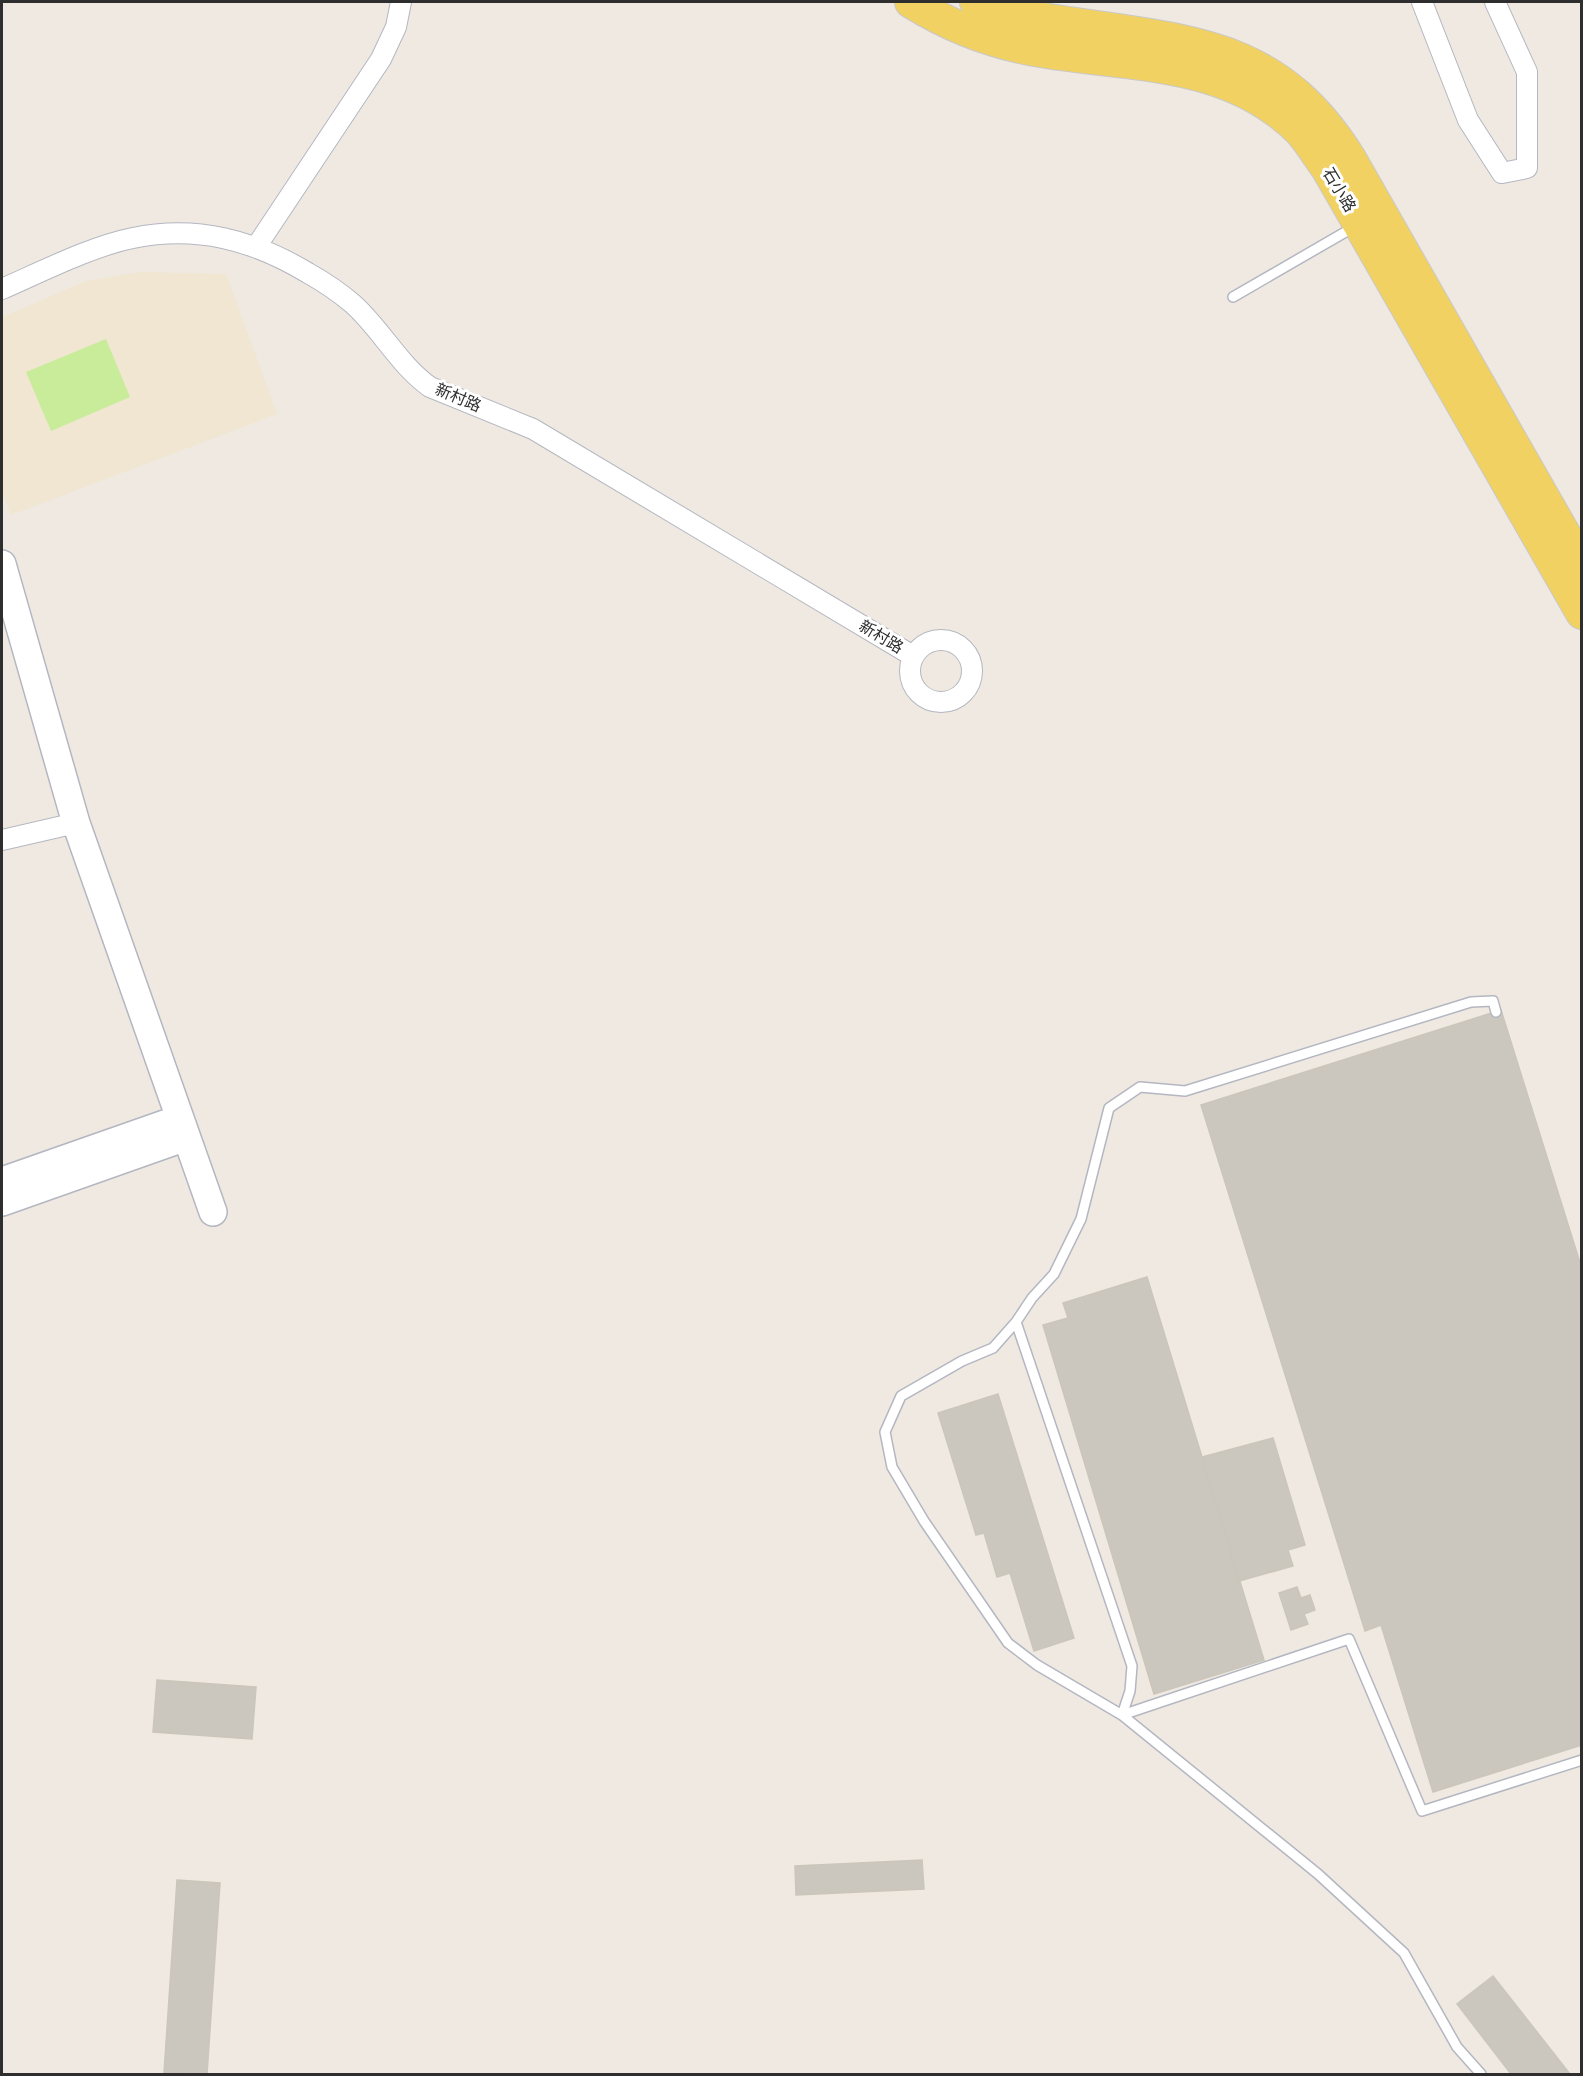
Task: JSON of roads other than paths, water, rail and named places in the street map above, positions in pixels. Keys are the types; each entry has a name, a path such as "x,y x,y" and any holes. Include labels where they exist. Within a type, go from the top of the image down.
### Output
{"main road":[{"name":"石小路","path":"911,2 955,25 988,38 1016,45 1194,73 1239,89 1267,105 1300,132 1369,218 1581,565"},
{"name":"石小路","path":"976,2 1031,18 1173,38 1202,45 1251,64 1275,77 1298,94 1317,113 1349,157 1369,218 1581,613"}],"street":[{"path":"256,247 381,59 396,27 401,2"},
{"path":"1422,2 1468,120 1502,173 1527,168 1527,72 1495,2"},
{"name":"新村路","path":"2,289 107,245 132,238 188,233 256,247 302,269 352,303 368,318 416,376 430,387 533,429 913,656"},
{"path":"2,564 76,823 213,1212"},
{"path":"2,840 76,823"},
{"path":"2,1181 182,1128"},
{"path":"2,1202 182,1128"}],"lane":[{"path":"1233,297 1369,218"},
{"path":"1481,2074 1457,2046 1404,1953 1318,1874 1122,1715 1037,1665 1008,1643 924,1521 892,1467 885,1432 901,1396 962,1361 993,1348 1016,1323 1032,1298 1054,1274 1081,1219 1109,1108 1140,1087 1185,1091 1471,1002 1493,1001 1496,1012"},
{"path":"1016,1323 1132,1666 1130,1691 1122,1715"},
{"path":"1122,1715 1349,1639 1422,1810 1581,1760"}]}
